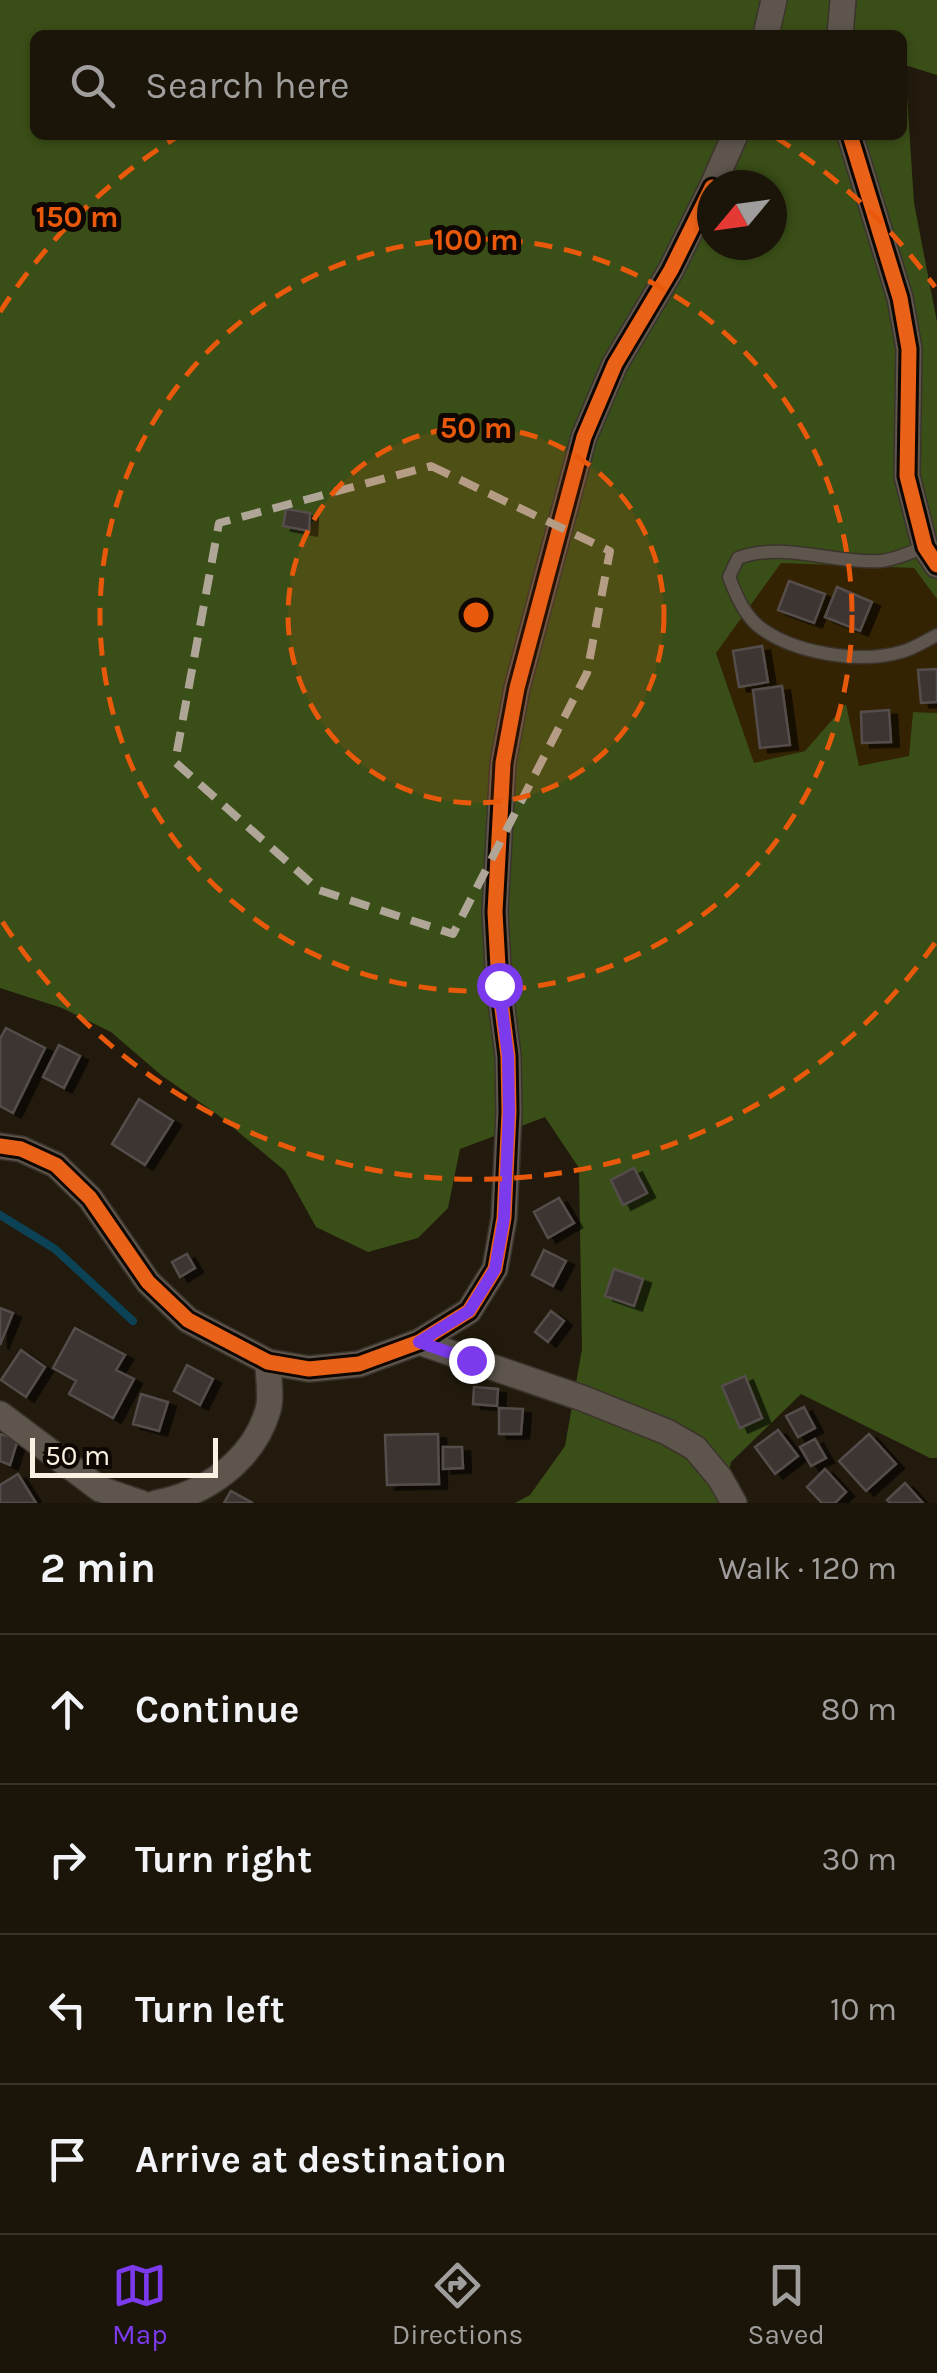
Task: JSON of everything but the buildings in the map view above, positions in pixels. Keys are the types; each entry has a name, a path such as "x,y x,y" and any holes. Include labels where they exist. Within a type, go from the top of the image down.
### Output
{"street":[{"path":"767,30 774,0"},
{"path":"840,30 843,0"},
{"path":"719,170 733,140"},
{"path":"852,140 900,298 909,348 907,476 931,556"},
{"path":"0,1146 56,1165 90,1198 148,1282 188,1320 268,1362 310,1368 359,1364 419,1342 469,1311 495,1269 504,1218 508,1056 495,912 504,763 517,688 584,437 616,364 697,217"},
{"path":"419,1342 667,1432 694,1448 720,1478 734,1503"},
{"path":"156,1503 184,1498 217,1480 249,1446 269,1408 268,1362"},
{"path":"0,1414 100,1489 141,1503"}],"lane":[{"path":"931,556 883,562 780,551 754,552 738,558 729,578 739,602 755,623 803,649 846,656 900,653 937,636"}],"highlighted area":[{"path":"431,466 610,551 587,673 453,934 319,890 175,762 219,523"}],"shaded area":[{"path":"780,562 914,568 937,599 937,713 913,712 910,756 859,767 846,705 805,751 754,764 716,652"}],"green space":[{"path":"0,0 937,0 937,75 907,66 907,30 30,30 30,140 907,140 907,96 914,203 937,322 937,599 914,568 781,563 716,653 754,763 805,751 846,704 859,766 909,756 913,712 937,713 937,1458 801,1394 731,1462 723,1503 515,1503 530,1495 565,1446 582,1349 579,1168 545,1117 460,1149 448,1208 418,1238 368,1252 316,1227 285,1171 111,1032 62,1008 0,988"}],"waterway":[{"path":"0,1215 55,1249 133,1321"}],"cycle path":[{"path":"852,140 900,298 909,349 907,476 925,547 937,565"},
{"path":"0,1146 21,1149 56,1165 90,1198 148,1282 188,1320 268,1362 309,1369 359,1364 419,1342 469,1311 495,1269 504,1218 508,1056 495,912 503,763 517,688 584,437 615,364 697,217"}],"route":[{"path":"471,1360 419,1342 469,1311 495,1269 504,1218 509,1112 508,1056 499,985"}]}
